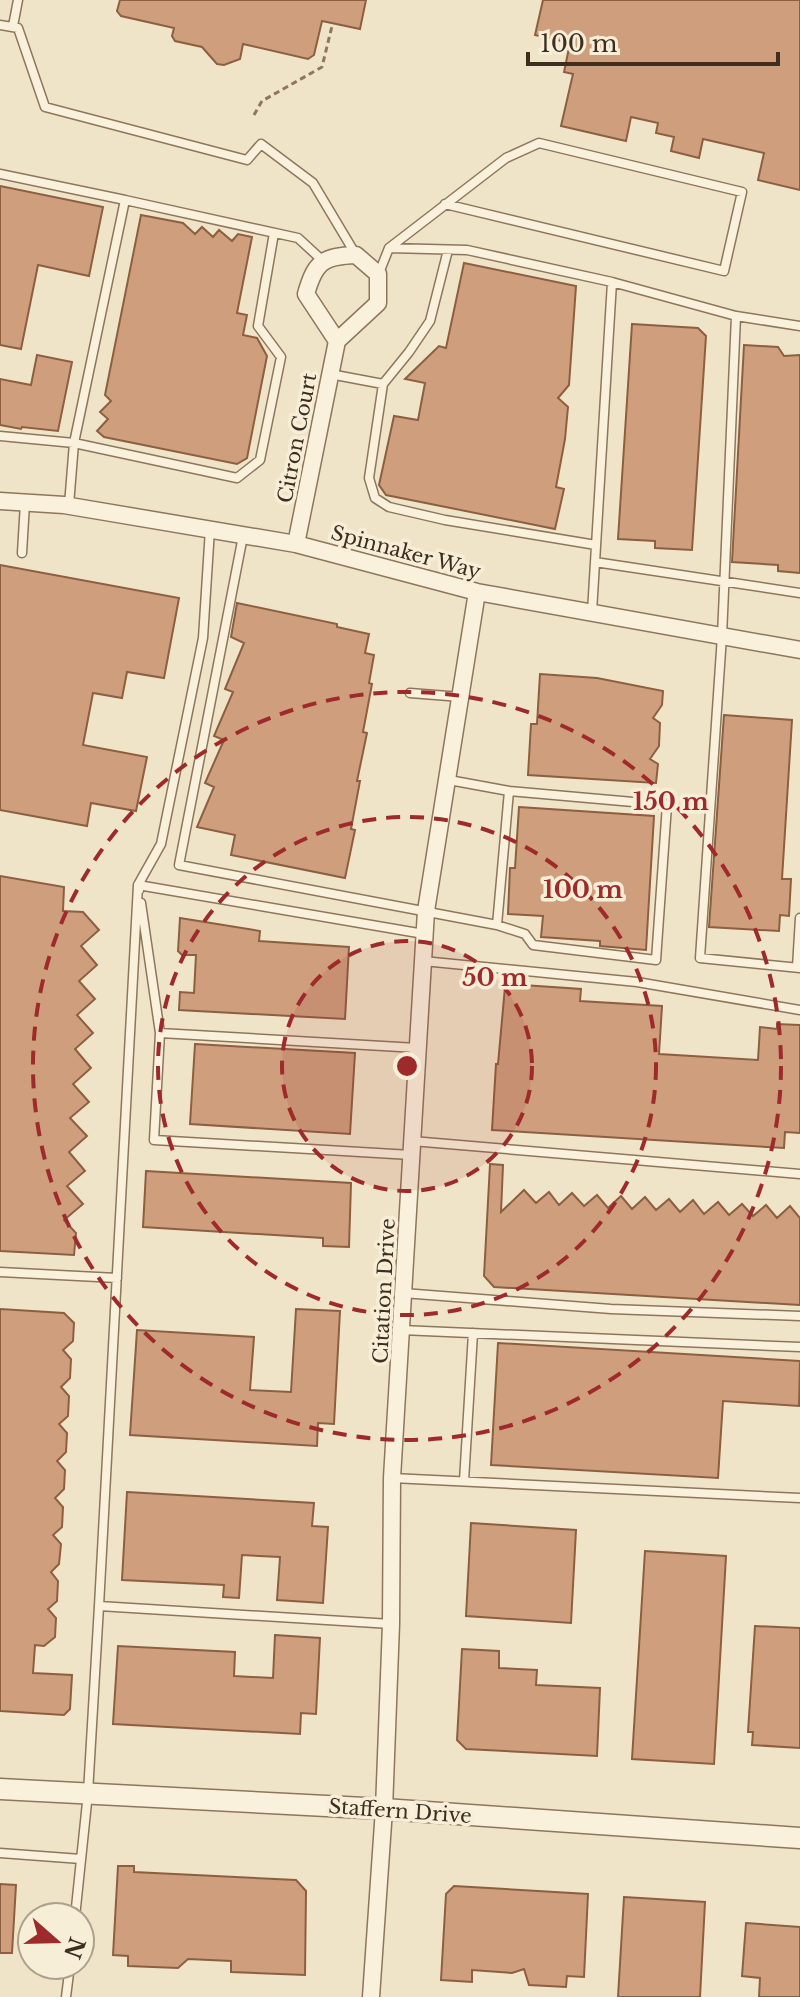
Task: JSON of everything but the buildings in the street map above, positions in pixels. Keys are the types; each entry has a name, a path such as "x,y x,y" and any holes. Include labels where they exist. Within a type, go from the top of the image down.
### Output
{"street":[{"path":"356,255 378,274 378,303 337,341 306,294 313,270 332,256 356,255"},
{"name":"Citron Court","path":"296,544 337,341"},
{"name":"Spinnaker Way","path":"0,501 69,506 296,544 477,592 800,650"},
{"name":"Citation Drive","path":"371,1997 384,1809 391,1624 392,1478 426,911 477,592"},
{"name":"Staffern Drive","path":"0,1789 384,1809 800,1838"}],"lane":[{"path":"13,26 18,0"},
{"path":"0,25 18,28 45,107 247,160 261,144 313,183 356,255"},
{"path":"378,274 389,248 445,204 506,158 539,143 742,192 724,271 445,204"},
{"path":"0,174 298,238 324,262"},
{"path":"69,506 74,443 125,200"},
{"path":"0,436 74,443 237,478 260,460 281,357 258,326 274,233"},
{"path":"389,248 467,250 612,282 736,316 800,326"},
{"path":"448,250 430,321 383,384 369,478 375,498 389,507 445,520 596,545"},
{"path":"592,612 612,282"},
{"path":"736,316 722,636 700,958 798,967 800,918"},
{"path":"330,374 383,384"},
{"path":"22,553 25,503"},
{"path":"77,1901 88,1793 138,885 161,844 203,638 210,529"},
{"path":"243,535 179,865 497,925 525,934 533,945 656,960 667,805 509,791 449,780"},
{"path":"595,562 800,593"},
{"path":"410,693 462,697"},
{"path":"497,925 509,791"},
{"path":"138,885 425,934"},
{"path":"138,885 160,1033 154,1140 412,1148 800,1174"},
{"path":"423,961 637,982 800,1010"},
{"path":"160,1033 418,1048"},
{"path":"0,1272 117,1278"},
{"path":"403,1293 611,1309 800,1316"},
{"path":"401,1330 800,1347"},
{"path":"464,1481 473,1333"},
{"path":"392,1478 800,1498"},
{"path":"99,1606 391,1624"},
{"path":"0,1853 81,1859"}],"path":[{"path":"254,115 262,101 322,67 332,26"}]}
